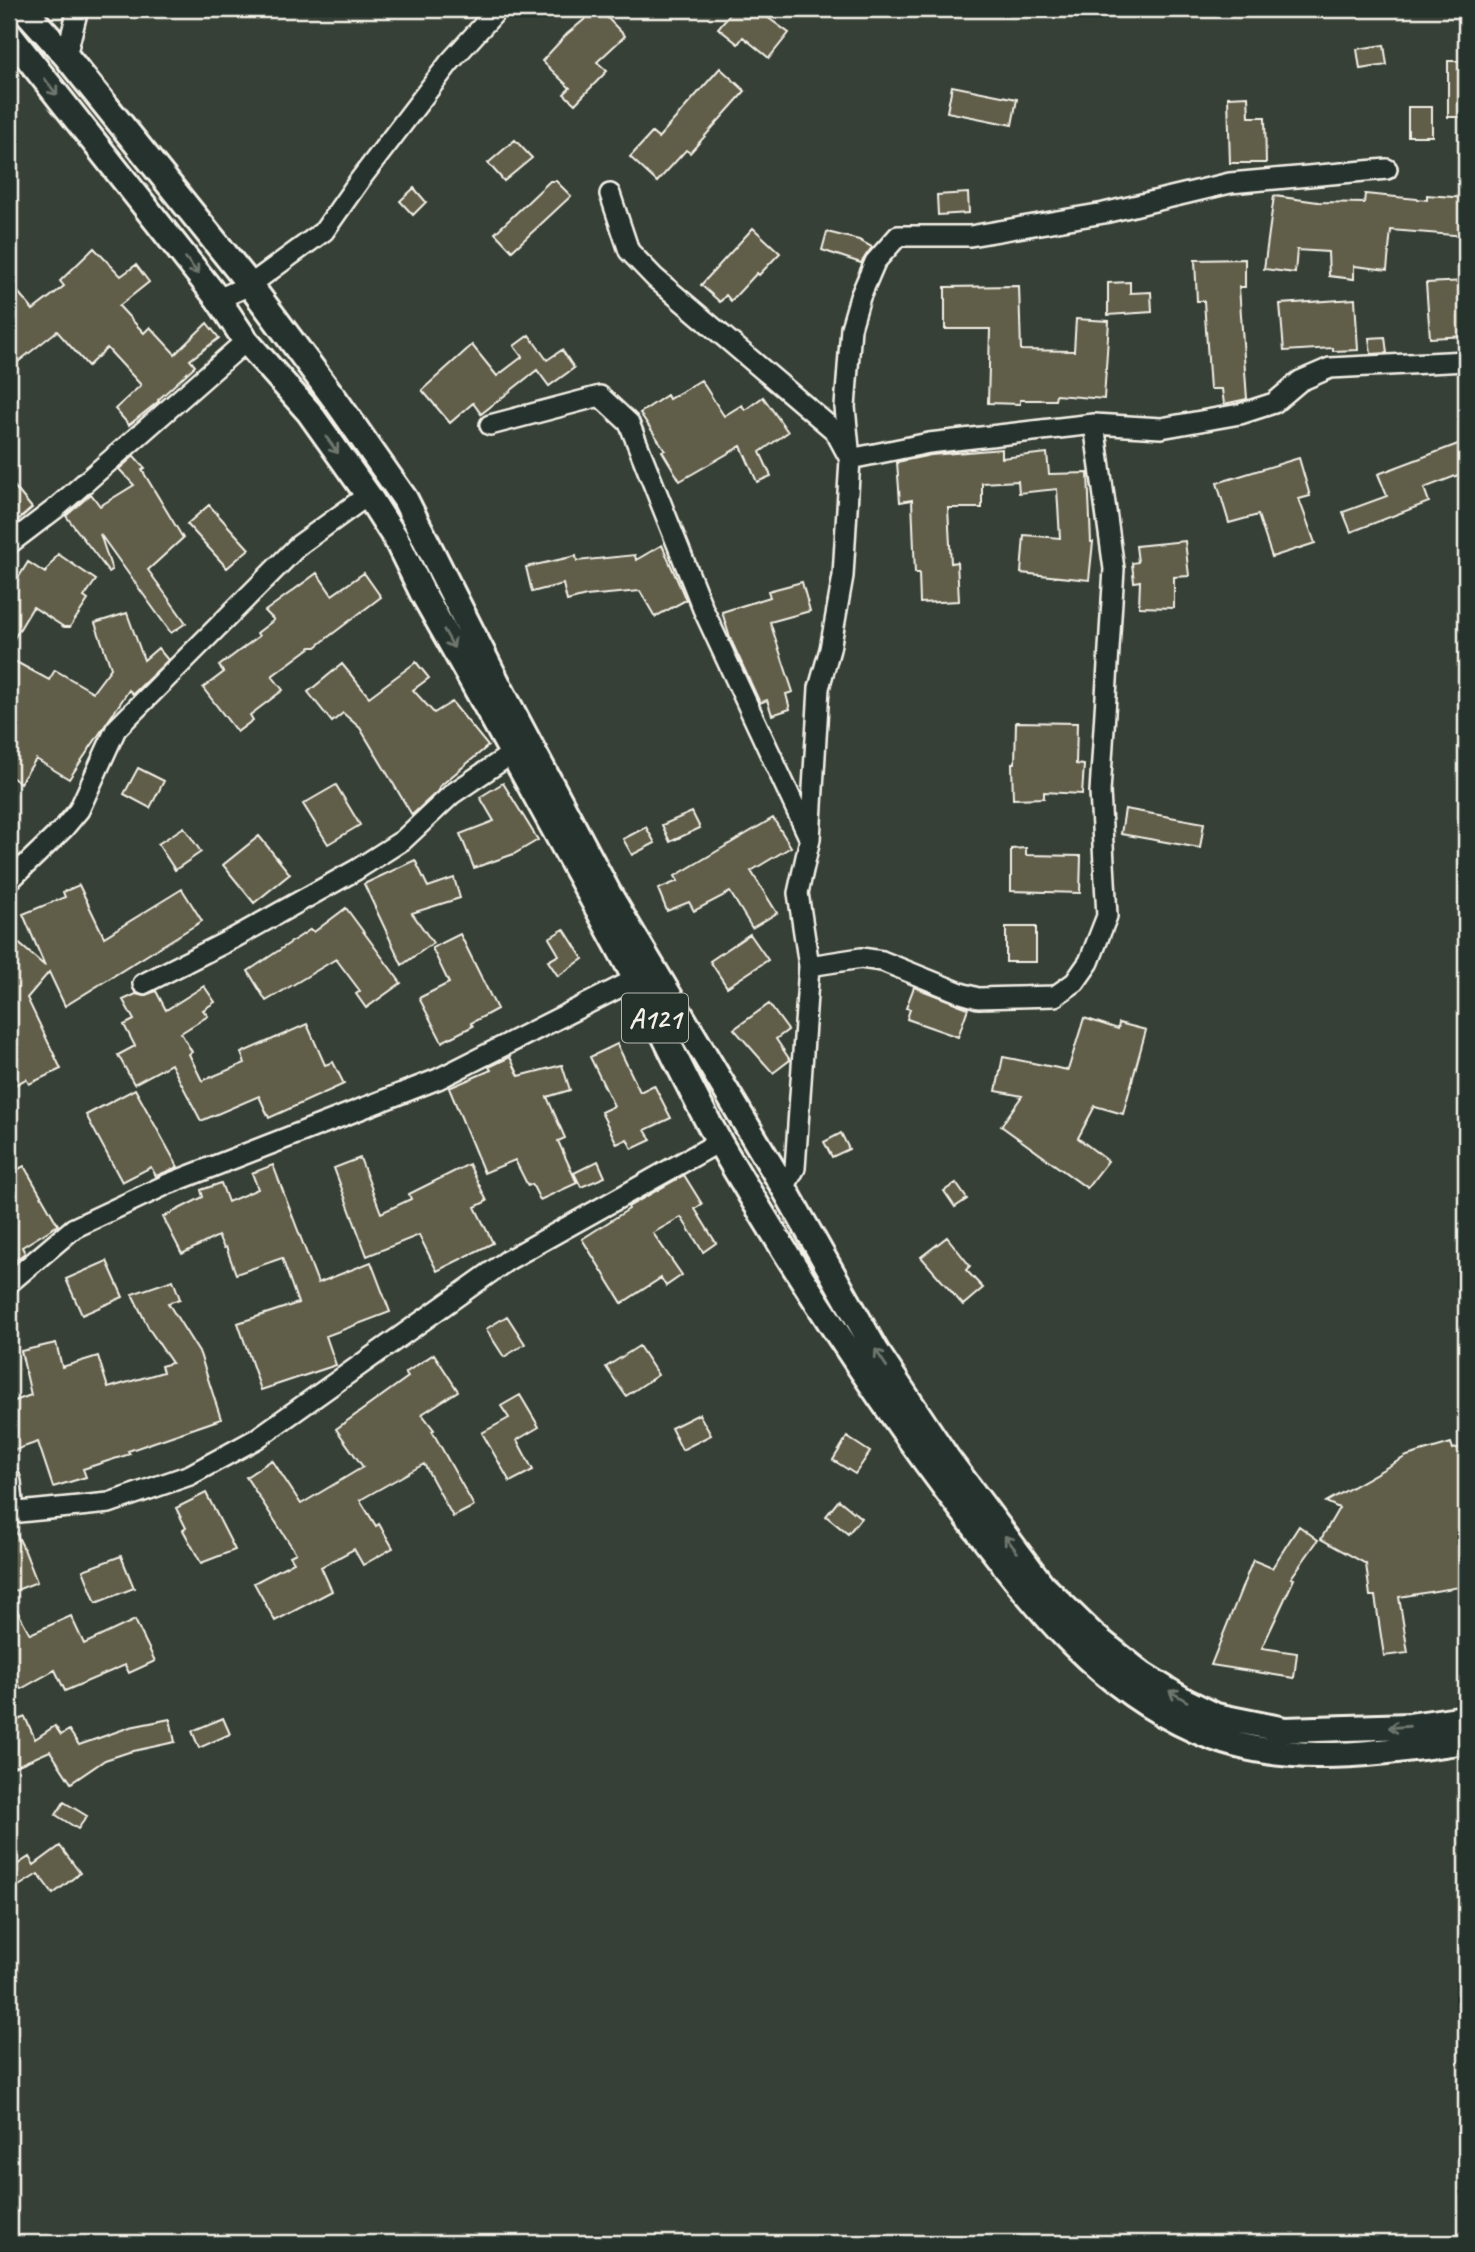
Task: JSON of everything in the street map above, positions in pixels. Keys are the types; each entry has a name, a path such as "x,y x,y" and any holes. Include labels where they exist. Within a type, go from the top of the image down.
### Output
{"main road":[{"name":"A121","path":"24,9 66,56 250,285 405,499 502,694 610,896 876,1351 947,1458 1042,1585 1118,1656 1185,1701 1216,1716 1285,1730 1410,1726 1466,1718"},
{"name":"A121","path":"9,34 218,299 246,341 309,412 368,495 396,539 422,592 636,979 719,1142 848,1350 891,1413 1014,1578 1062,1635 1096,1668 1137,1697 1192,1729 1236,1747 1302,1757 1346,1756 1466,1741"}],"street":[{"path":"66,56 78,9"},
{"path":"218,299 250,285 324,231 449,63 498,9"},
{"path":"783,1188 796,1168 809,965 798,893 810,839 820,688 843,576 850,460 845,407 850,328 876,261 898,236 970,236 1104,213 1230,183 1387,169"},
{"path":"610,194 629,251 655,278 835,431 850,460"},
{"path":"9,544 55,509 246,341"},
{"path":"850,460 929,443 1094,424 1161,428 1240,414 1274,403 1300,381 1330,368 1466,361"},
{"path":"490,425 600,396 629,423 703,609 810,839"},
{"path":"809,965 861,958 882,961 978,998 1055,996 1075,982 1089,962 1107,916 1100,792 1114,569 1094,424"},
{"path":"9,881 79,810 116,729 299,545 368,495"},
{"path":"143,984 356,870 403,840 452,794 513,753"},
{"path":"9,1283 74,1228 168,1184 439,1079 636,979"},
{"path":"9,1476 11,1513 109,1503 190,1475 256,1439 508,1260 719,1142"}],"building":[{"path":"597,9 625,36 597,62 607,71 575,104 564,94 570,88 542,61 567,34"},
{"path":"734,9 756,9 789,33 769,58 743,37 738,44 718,28"},
{"path":"1384,45 1387,65 1360,69 1357,49"},
{"path":"1448,61 1466,61 1466,117 1448,117"},
{"path":"720,68 745,91 690,153 686,150 657,182 630,157 652,133 658,138"},
{"path":"952,86 1017,99 1012,125 947,112"},
{"path":"1248,96 1249,117 1265,117 1266,163 1230,163 1228,97"},
{"path":"1408,107 1432,107 1432,136 1408,136"},
{"path":"515,140 532,158 504,181 488,163"},
{"path":"550,181 556,181 571,196 512,251 495,233"},
{"path":"414,188 426,202 413,215 400,201"},
{"path":"968,193 969,213 938,215 937,195"},
{"path":"1365,194 1427,200 1427,195 1466,198 1466,236 1391,230 1387,270 1354,266 1354,279 1329,276 1328,252 1297,250 1295,273 1264,269 1274,196 1318,202 1364,203"},
{"path":"753,228 780,253 731,301 726,295 720,302 701,285"},
{"path":"827,232 859,240 872,247 861,263 822,250"},
{"path":"94,248 121,276 136,265 149,282 119,306 144,333 150,327 175,354 207,323 219,338 190,360 195,366 159,401 129,425 115,409 141,385 107,348 88,366 57,331 9,369 9,281 33,310 64,286 60,281"},
{"path":"1245,259 1245,287 1239,287 1247,399 1224,404 1222,389 1210,389 1204,301 1197,301 1195,260"},
{"path":"1466,281 1466,336 1430,338 1426,283"},
{"path":"1130,282 1130,293 1151,292 1152,312 1108,315 1108,283"},
{"path":"1019,286 1021,350 1074,351 1076,319 1109,321 1104,399 1056,395 1055,400 1020,400 1020,404 988,403 990,329 945,329 945,287"},
{"path":"1355,299 1358,350 1333,351 1333,348 1284,351 1280,304"},
{"path":"529,335 547,360 562,350 574,368 549,386 537,370 481,414 473,403 450,423 422,390 472,345 497,376 522,357 514,346"},
{"path":"1385,337 1387,353 1371,354 1369,338"},
{"path":"701,380 724,416 742,405 745,410 763,397 788,432 760,452 771,476 757,482 741,446 680,481 662,451 665,450 640,413 667,395 669,399"},
{"path":"1466,441 1466,472 1424,488 1429,502 1351,532 1343,512 1387,496 1378,474"},
{"path":"1002,449 1002,458 1047,453 1049,474 1088,473 1093,542 1089,580 1021,573 1024,535 1060,538 1057,489 1019,493 1018,481 982,483 982,508 948,508 951,563 957,562 959,601 920,603 919,573 915,573 912,500 900,502 897,462 931,455"},
{"path":"134,456 145,468 142,470 183,538 148,570 186,623 171,633 100,534 112,570 109,572 66,516 91,494 100,506 134,485 119,469"},
{"path":"1299,458 1310,496 1299,499 1315,543 1272,557 1258,515 1229,523 1217,483"},
{"path":"9,480 32,508 9,528"},
{"path":"209,505 249,549 227,568 187,524"},
{"path":"1185,541 1189,576 1174,577 1174,608 1139,607 1140,581 1134,582 1132,563 1138,562 1136,546"},
{"path":"662,545 686,600 655,617 640,591 586,596 567,601 563,584 532,592 526,567 576,556 577,561 635,555 636,560"},
{"path":"58,554 96,580 84,597 88,600 70,627 64,627 33,607 9,647 9,593 28,562 45,573"},
{"path":"317,573 332,595 364,573 381,597 316,647 311,647 272,676 283,690 250,715 253,720 237,732 203,688 224,672 219,666 259,636 257,633 274,620 265,611"},
{"path":"802,582 810,611 770,622 793,692 786,694 790,709 772,715 767,700 760,703 730,638 722,612 770,597 768,591"},
{"path":"127,613 144,660 158,648 168,660 133,694 129,690 69,779 36,759 20,783 9,775 9,658 49,680 55,670 93,692 111,668 95,623"},
{"path":"416,662 429,678 413,690 434,713 452,702 488,746 439,787 440,789 412,815 360,728 343,713 332,722 308,692 342,664 369,697"},
{"path":"1016,722 1077,723 1076,764 1084,765 1082,794 1044,792 1044,798 1013,799 1012,763 1015,763"},
{"path":"138,768 164,781 150,808 124,794"},
{"path":"503,783 538,840 514,854 474,868 460,834 494,821 480,797"},
{"path":"336,785 360,825 328,844 303,804"},
{"path":"1125,809 1204,823 1200,848 1121,834"},
{"path":"692,812 700,828 670,842 662,825"},
{"path":"773,818 791,847 751,871 777,913 752,928 730,892 694,911 689,902 667,911 658,889 678,881 675,876"},
{"path":"184,827 201,852 175,870 158,844"},
{"path":"646,827 655,843 632,855 623,839"},
{"path":"259,836 290,874 254,903 223,865"},
{"path":"1026,848 1026,855 1081,856 1080,893 1011,891 1011,849"},
{"path":"415,860 428,887 454,878 460,898 412,913 433,943 402,965 364,884"},
{"path":"79,885 104,937 182,889 202,921 65,1006 49,972 27,998 61,1069 29,1084 26,1079 9,1088 9,935 45,966 23,914 65,897 63,892"},
{"path":"346,908 401,983 366,1008 356,994 360,991 336,959 266,1001 248,971 311,929 314,932"},
{"path":"1006,927 1036,927 1036,962 1006,962"},
{"path":"564,929 583,959 558,976 548,961 559,955 549,938"},
{"path":"460,934 497,1009 471,1023 473,1026 442,1042 419,998 449,983 432,948"},
{"path":"750,934 768,960 727,987 710,961"},
{"path":"204,986 215,1002 203,1010 208,1016 181,1033 192,1052 189,1054 202,1081 245,1063 241,1053 307,1024 325,1065 333,1062 344,1084 269,1118 259,1096 201,1121 171,1064 134,1084 118,1055 135,1046 124,1025 134,1020 123,1000 136,994 143,996 156,991 166,1010"},
{"path":"914,987 968,1008 958,1037 907,1019 910,1009 906,1008"},
{"path":"769,1004 788,1030 776,1039 790,1060 773,1073 734,1029"},
{"path":"1084,1018 1118,1029 1119,1023 1146,1030 1123,1114 1095,1106 1078,1138 1108,1161 1087,1188 1001,1126 1022,1096 996,1091 1003,1057 1068,1070"},
{"path":"617,1044 640,1092 654,1085 671,1118 645,1130 651,1140 632,1149 627,1139 617,1144 601,1112 614,1106 590,1057"},
{"path":"510,1057 519,1076 562,1065 570,1090 547,1097 565,1138 558,1141 577,1183 540,1200 532,1184 528,1186 515,1160 484,1173 449,1088 491,1070 489,1067"},
{"path":"135,1089 178,1167 156,1176 151,1167 122,1182 86,1115"},
{"path":"841,1133 849,1149 832,1157 824,1142"},
{"path":"360,1158 381,1213 411,1199 409,1194 469,1164 487,1201 475,1207 493,1243 437,1271 419,1235 367,1256 334,1168"},
{"path":"598,1161 605,1177 581,1187 574,1173"},
{"path":"273,1165 318,1283 371,1262 390,1312 326,1336 336,1365 261,1390 238,1323 298,1303 282,1258 236,1274 226,1247 224,1248 218,1236 182,1254 163,1217 203,1197 201,1190 221,1183 228,1202 258,1189 252,1173"},
{"path":"24,1166 58,1225 22,1247 25,1253 9,1265 9,1174"},
{"path":"684,1175 702,1204 695,1209 716,1243 703,1252 681,1217 653,1233 682,1275 666,1286 661,1278 622,1303 582,1239 629,1209 628,1207"},
{"path":"956,1183 967,1199 955,1207 944,1191"},
{"path":"947,1237 970,1266 966,1270 983,1288 963,1305 921,1257"},
{"path":"107,1261 123,1297 82,1315 66,1279"},
{"path":"173,1280 180,1299 168,1303 200,1354 221,1419 83,1469 86,1477 53,1487 38,1442 15,1450 9,1431 9,1403 31,1395 21,1351 56,1343 62,1367 98,1356 108,1388 163,1372 161,1366 172,1363 149,1329 132,1294"},
{"path":"507,1316 525,1344 504,1357 486,1329"},
{"path":"639,1346 658,1375 626,1396 606,1367"},
{"path":"434,1354 458,1391 422,1414 434,1430 432,1431 474,1506 453,1517 424,1464 360,1500 393,1548 363,1565 354,1549 321,1567 332,1591 275,1621 254,1583 294,1562 290,1556 296,1553 246,1477 272,1460 301,1504 363,1467 336,1429 408,1377 405,1373"},
{"path":"520,1395 539,1427 517,1440 533,1470 510,1482 482,1433 509,1418 501,1406"},
{"path":"699,1414 711,1435 682,1450 671,1428"},
{"path":"847,1437 870,1452 855,1474 833,1460"},
{"path":"1451,1443 1453,1449 1466,1446 1466,1586 1399,1597 1408,1653 1384,1656 1375,1596 1370,1596 1366,1564 1321,1539 1339,1508 1326,1502 1407,1456"},
{"path":"206,1493 235,1550 201,1563 183,1530 186,1528 176,1508"},
{"path":"839,1500 861,1518 848,1534 826,1516"},
{"path":"9,1525 12,1525 24,1549 37,1582 9,1593"},
{"path":"1299,1526 1318,1540 1291,1578 1294,1579 1262,1648 1297,1653 1294,1678 1211,1665 1253,1560 1272,1568"},
{"path":"121,1556 134,1588 96,1603 83,1570"},
{"path":"9,1596 30,1634 71,1616 84,1644 135,1620 155,1661 129,1673 125,1665 65,1691 55,1670 21,1689 9,1667"},
{"path":"25,1717 35,1739 55,1726 61,1735 69,1730 79,1745 130,1727 170,1719 175,1742 105,1760 71,1783 50,1751 14,1767 9,1756 9,1724"},
{"path":"223,1718 230,1734 199,1748 192,1731"},
{"path":"64,1802 87,1816 78,1829 56,1815"},
{"path":"60,1846 80,1873 53,1894 38,1874 9,1892 9,1870 29,1857 34,1865"}]}
